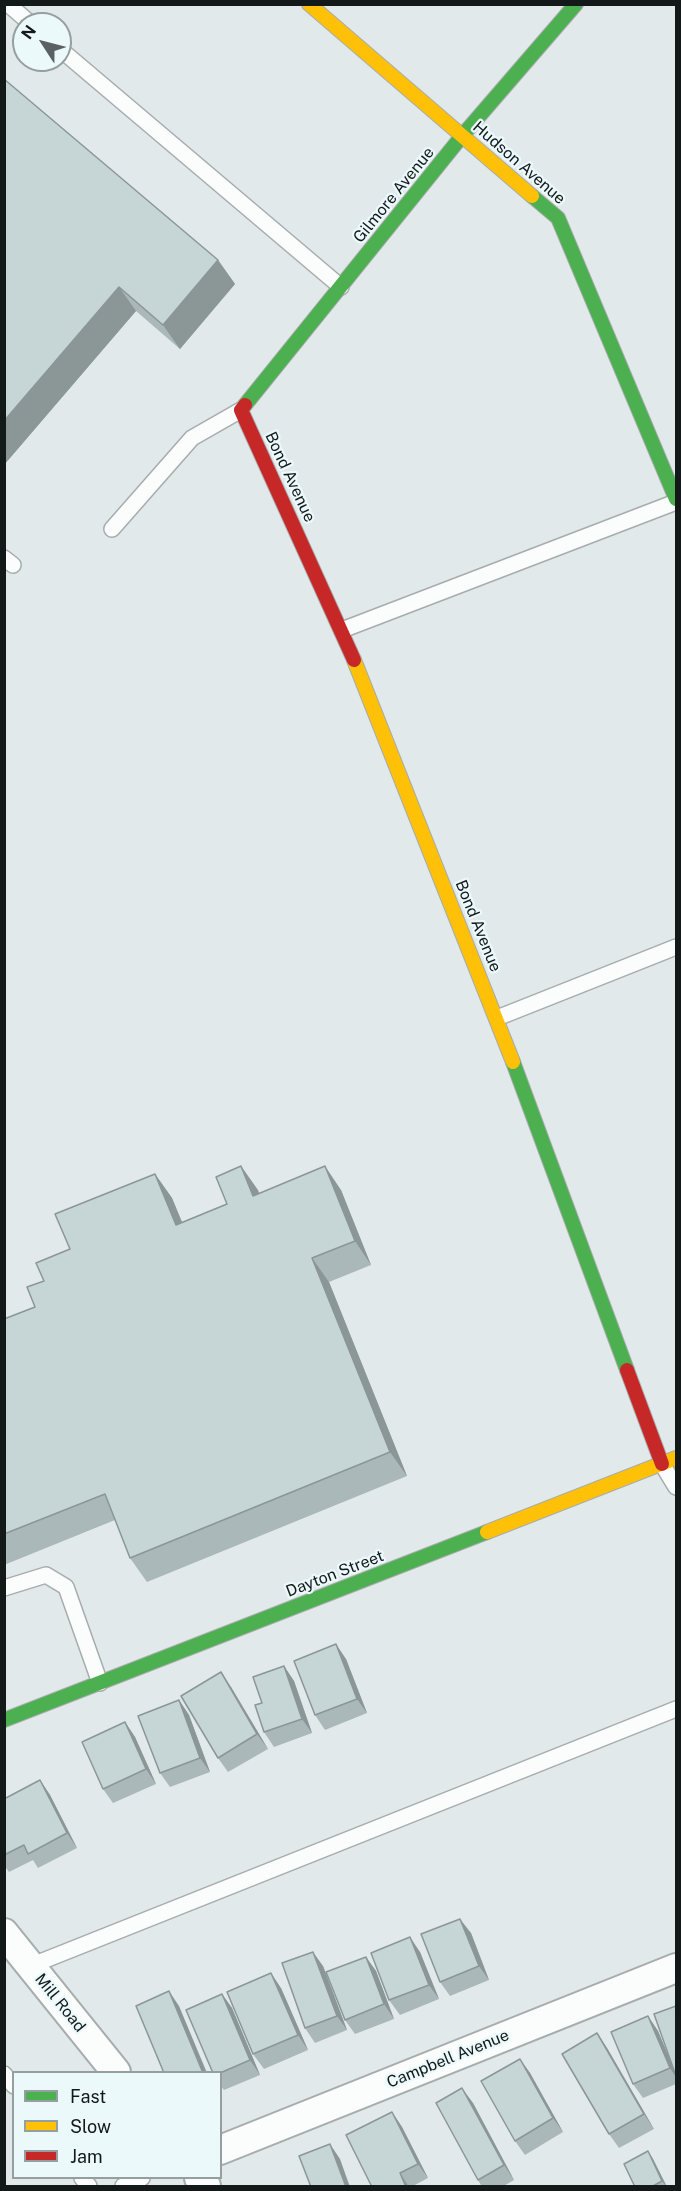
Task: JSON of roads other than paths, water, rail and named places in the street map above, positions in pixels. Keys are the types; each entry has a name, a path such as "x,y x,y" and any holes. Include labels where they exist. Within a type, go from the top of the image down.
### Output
{"street":[{"name":"Hudson Avenue","path":"309,4 558,218 676,500"},
{"name":"Gilmore Avenue","path":"241,410 462,136 576,4"},
{"name":"Bond Avenue","path":"241,410 342,630 497,1018 662,1464"},
{"name":"Dayton Street","path":"4,1720 676,1458"},
{"name":"Mill Road","path":"4,1933 114,2071"},
{"name":"Campbell Avenue","path":"222,2150 676,1968"}],"lane":[{"path":"72,59 341,287"},
{"path":"112,529 192,438 241,410"},
{"path":"342,630 676,500"},
{"path":"497,1018 676,947"},
{"path":"662,1464 676,1487"},
{"path":"4,1588 46,1575 66,1587 100,1683"},
{"path":"30,1966 676,1709"},
{"path":"123,2187 140,2179"}]}
